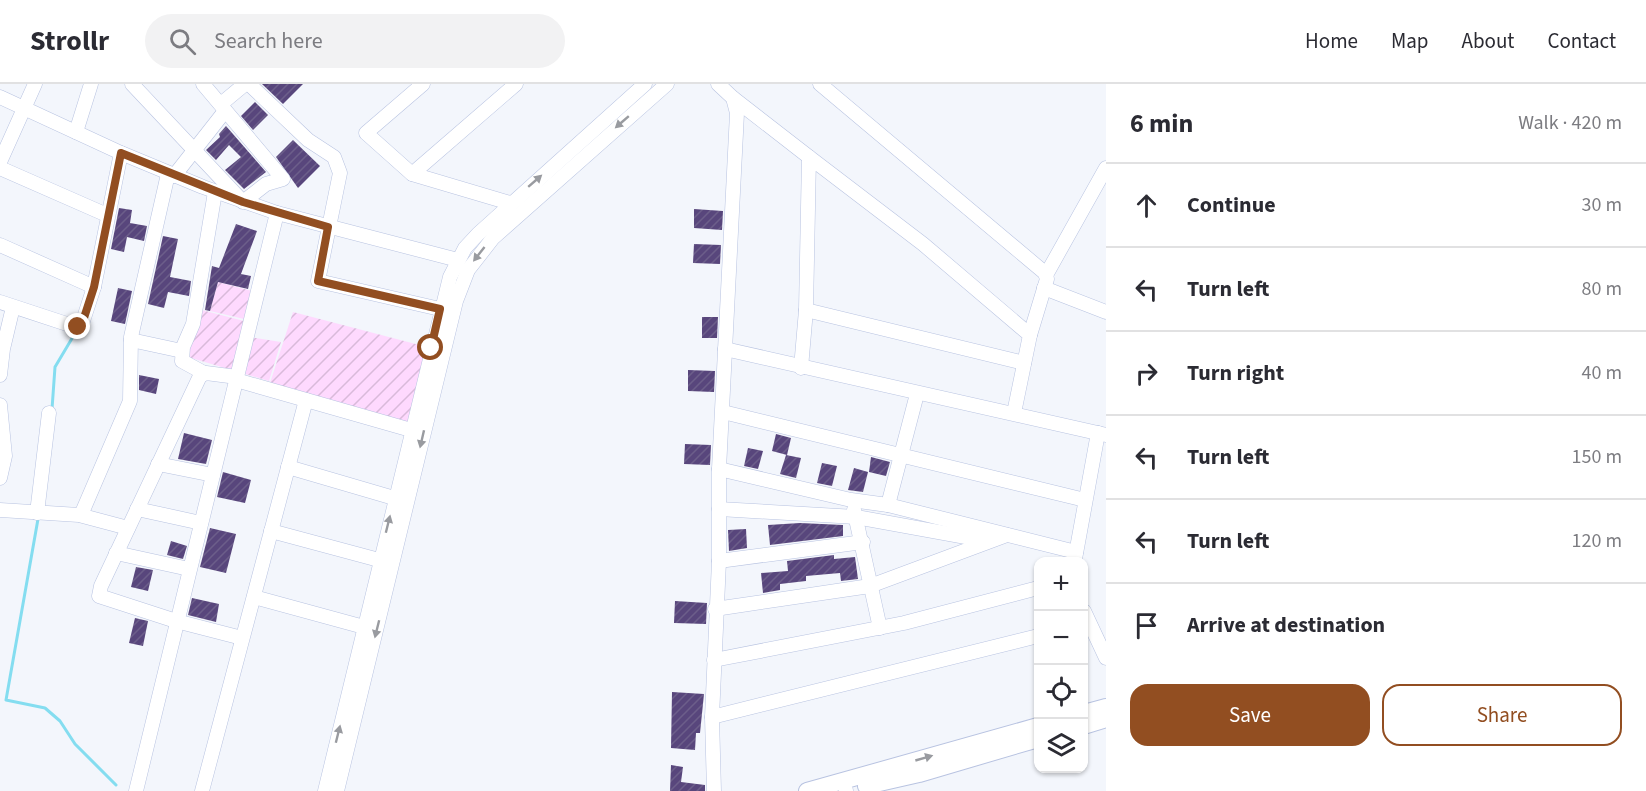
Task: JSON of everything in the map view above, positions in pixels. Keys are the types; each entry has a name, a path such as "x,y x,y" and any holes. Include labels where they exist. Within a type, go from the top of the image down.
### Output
{"main road":[{"path":"1088,712 1106,707"},
{"path":"1088,724 1106,719"},
{"path":"807,791 1034,727"},
{"path":"845,791 919,774 1034,740"}],"street":[{"path":"0,162 35,84"},
{"path":"76,132 92,84"},
{"path":"132,84 243,202"},
{"path":"203,84 283,179 266,184 243,202"},
{"path":"81,515 130,401 131,340 171,175 195,150 223,107 247,84 308,140 334,157 340,173 318,281 440,309"},
{"path":"423,84 366,133 412,174 510,203"},
{"path":"412,174 516,84"},
{"path":"324,791 440,309 458,260 471,241 510,203 645,84"},
{"path":"337,791 451,322 468,270 485,246 511,220 666,84"},
{"path":"718,84 808,158 923,244 1030,335"},
{"path":"820,84 1045,282 1106,312"},
{"path":"0,97 121,153 214,192 277,213 458,260"},
{"path":"714,791 712,717 715,609 719,561 719,469 737,113 733,98"},
{"path":"0,375 7,304 78,327 82,324 94,287 121,153"},
{"path":"801,368 806,310 808,158"},
{"path":"0,168 107,215"},
{"path":"1014,413 1023,363 1045,282 1106,168"},
{"path":"214,192 193,324 182,351 182,361 204,373 236,379 411,430"},
{"path":"136,791 277,213"},
{"path":"0,245 94,287"},
{"path":"806,310 1023,363"},
{"path":"131,340 182,351"},
{"path":"719,469 851,501 888,505 1007,535 1076,557 1085,500 1102,434 801,368 725,349"},
{"path":"204,373 116,553 101,586 99,596 176,621 242,638"},
{"path":"888,505 917,394"},
{"path":"202,791 306,400"},
{"path":"0,405 5,456 0,478"},
{"path":"723,412 1085,500"},
{"path":"37,513 49,413"},
{"path":"158,464 213,475"},
{"path":"288,467 394,498"},
{"path":"851,501 863,542 880,628"},
{"path":"137,509 201,523"},
{"path":"719,509 856,517 989,542"},
{"path":"0,510 81,515 128,528"},
{"path":"271,531 379,560"},
{"path":"715,609 870,586 1007,535"},
{"path":"719,561 863,542"},
{"path":"116,553 189,570"},
{"path":"714,660 880,628 1034,589"},
{"path":"254,597 364,627"},
{"path":"1088,623 1106,658"},
{"path":"712,717 1034,637"}],"shaded area":[{"path":"218,282 252,291 244,319 210,311"},
{"path":"198,309 244,321 242,336 281,342 269,381 188,357"},
{"path":"293,312 431,348 411,430 268,389"}],"building":[{"path":"262,84 303,84 283,104"},
{"path":"255,102 268,115 253,130 241,116"},
{"path":"226,126 266,172 244,189 225,170 241,157 229,145 216,160 206,150 220,137 219,134"},
{"path":"293,140 320,166 298,188 276,157"},
{"path":"119,208 132,210 130,223 147,226 144,241 127,237 124,252 111,249"},
{"path":"694,209 723,211 722,230 694,228"},
{"path":"236,224 257,231 241,274 251,276 248,289 218,282 210,311 205,310 212,266 219,268"},
{"path":"163,236 178,239 170,277 191,281 189,296 168,292 164,308 148,304"},
{"path":"694,244 721,245 720,264 693,263"},
{"path":"118,288 132,291 125,324 111,321"},
{"path":"702,317 718,317 717,338 702,338"},
{"path":"688,370 715,371 714,392 688,391"},
{"path":"139,375 159,379 156,394 139,390"},
{"path":"184,433 212,440 206,464 178,459"},
{"path":"776,434 791,438 787,455 772,451"},
{"path":"685,444 711,445 710,465 684,464"},
{"path":"748,448 763,451 758,469 744,466"},
{"path":"786,455 801,458 796,478 780,474"},
{"path":"871,457 890,462 886,476 869,472"},
{"path":"822,463 837,466 832,486 817,483"},
{"path":"854,468 868,472 863,492 848,490"},
{"path":"223,472 251,480 245,503 217,497"},
{"path":"800,523 843,525 843,536 770,545 768,525"},
{"path":"210,528 236,534 226,573 200,567"},
{"path":"746,529 747,548 729,551 728,530"},
{"path":"171,541 187,546 183,559 167,555"},
{"path":"834,555 834,559 855,557 858,579 841,581 840,573 806,576 806,581 780,584 780,590 763,593 761,573 788,571 787,561"},
{"path":"136,567 153,570 148,591 131,587"},
{"path":"192,598 219,604 216,622 188,615"},
{"path":"675,601 707,603 706,624 674,623"},
{"path":"135,618 148,621 143,646 129,643"},
{"path":"672,692 704,694 700,733 696,733 695,750 671,748"},
{"path":"671,765 683,767 681,782 705,785 705,791 670,791"}],"waterway":[{"path":"52,409 55,367 74,335"},
{"path":"38,519 6,700 45,708 60,721 75,744 116,785"}],"route":[{"path":"78,327 82,324 94,287 121,153 168,174 243,202 328,227 318,281 440,309 431,348"}]}
